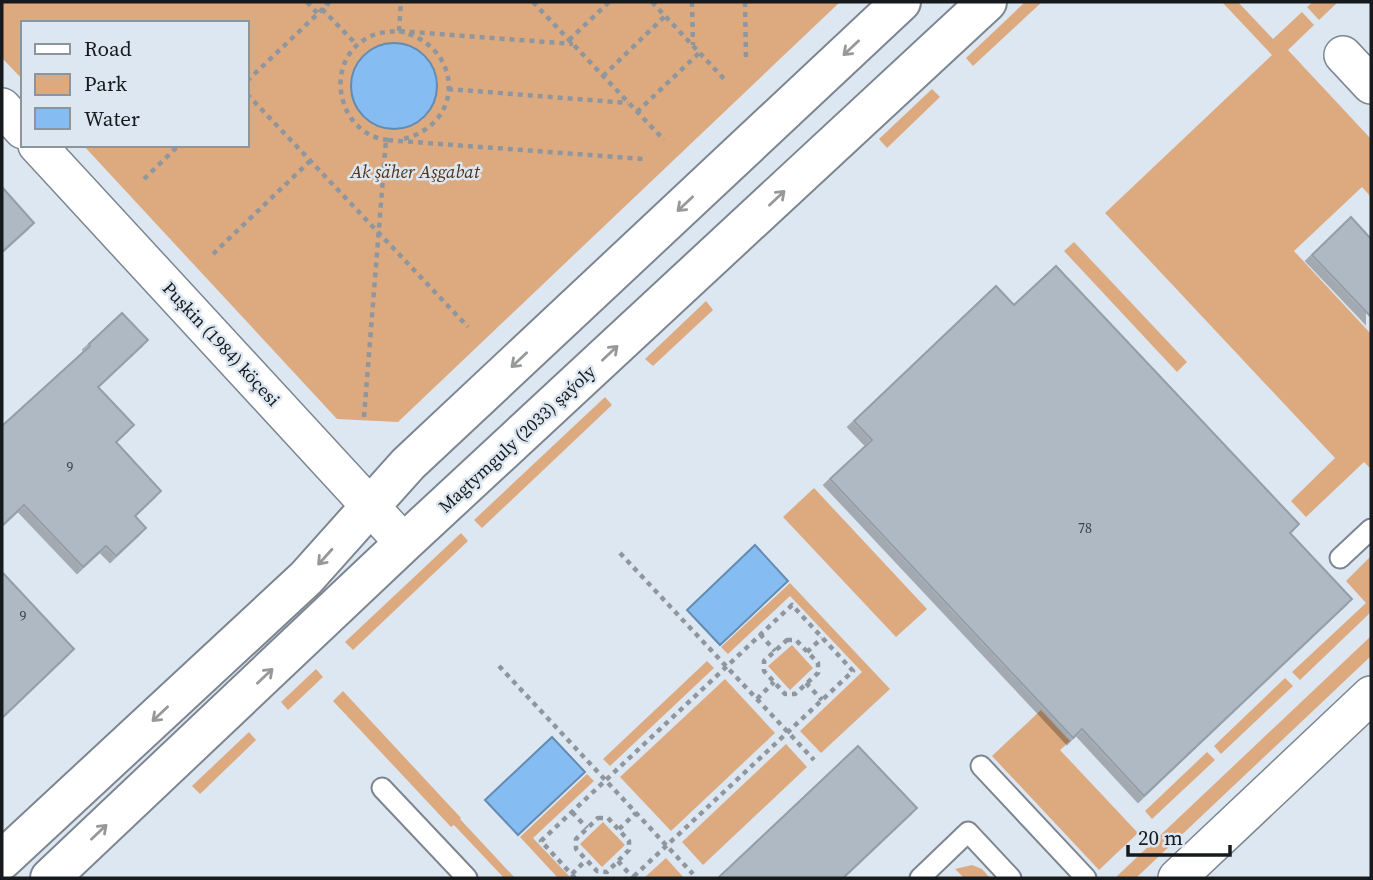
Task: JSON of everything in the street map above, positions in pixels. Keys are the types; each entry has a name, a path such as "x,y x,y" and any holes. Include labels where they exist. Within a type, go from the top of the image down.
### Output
{"main road":[{"path":"2,860 306,578 408,464 901,2"},
{"name":"Magtymguly (2033) şaýoly","path":"50,878 404,544 988,2"}],"street":[{"path":"1343,55 1371,85"},
{"path":"2,107 21,128"},
{"name":"Puşkin (1984) köçesi","path":"39,147 404,544"},
{"path":"1177,878 1371,695"}],"lane":[{"path":"1340,558 1371,529"},
{"path":"981,766 1086,878"},
{"path":"382,788 467,878"},
{"path":"920,878 968,832 1012,878"}],"path":[{"path":"307,2 357,45"},
{"path":"248,80 328,4 326,2"},
{"path":"399,31 401,2"},
{"path":"534,2 664,140"},
{"path":"571,42 609,2"},
{"path":"652,2 726,81"},
{"path":"692,2 694,46"},
{"path":"745,2 747,61"},
{"path":"603,76 665,16"},
{"path":"386,140 405,139 420,134 433,125 442,112 448,89 445,66 438,53 427,41 399,31"},
{"path":"571,42 382,32 357,45 346,59 341,74 343,105 350,119 361,130 386,140 644,159"},
{"path":"637,112 699,53"},
{"path":"448,89 628,103"},
{"path":"248,95 468,327"},
{"path":"364,417 386,140"},
{"path":"144,180 178,147"},
{"path":"213,254 310,161"},
{"path":"620,552 814,760"},
{"path":"586,860 573,876 541,841 792,605 853,671 633,878 618,861"},
{"path":"760,634 775,651"},
{"path":"807,652 822,638"},
{"path":"787,640 796,640 818,663 818,673 795,694 785,694 764,671 764,661 775,651 787,640"},
{"path":"499,666 693,874"},
{"path":"757,699 774,682"},
{"path":"806,683 822,700"},
{"path":"572,812 587,828"},
{"path":"619,829 636,813"},
{"path":"598,818 608,818 619,829 629,841 629,850 607,872 597,871 576,849 576,839 598,818"}],"green space":[{"name":"Ak şäher Aşgabat","path":"2,2 840,2 398,422 337,419 85,147 248,147 248,21 21,21 21,78 2,58"},
{"path":"1025,2 1042,2 973,66 966,58"},
{"path":"1222,2 1238,2 1273,39 1302,12 1314,25 1288,50 1371,139 1371,197 1362,187 1294,251 1371,334 1371,469 1364,462 1306,517 1291,501 1335,458 1105,213 1272,55"},
{"path":"1313,2 1338,2 1319,20 1307,7"},
{"path":"932,89 940,97 887,148 879,139"},
{"path":"1074,242 1187,362 1177,372 1064,251"},
{"path":"706,301 713,310 653,366 645,359"},
{"path":"605,397 612,405 482,528 474,520"},
{"path":"814,488 927,609 896,637 783,517"},
{"path":"461,533 468,541 353,650 345,642"},
{"path":"1371,556 1371,612 1300,680 1292,672 1366,603 1346,581"},
{"path":"790,583 890,689 821,753 800,731 862,672 790,596 728,654 721,647"},
{"path":"1371,636 1371,656 1136,878 1115,878"},
{"path":"792,645 813,668 790,690 768,666"},
{"path":"707,661 714,668 610,766 603,759"},
{"path":"316,669 323,677 288,710 281,702"},
{"path":"1285,678 1293,686 1221,754 1214,746"},
{"path":"725,679 775,733 671,831 620,777"},
{"path":"343,691 515,878 504,878 454,825 451,827 333,701"},
{"path":"1041,710 1070,741 1060,750 1138,833 1099,870 992,756"},
{"path":"249,732 256,740 200,794 192,786"},
{"path":"786,744 807,767 703,865 682,842"},
{"path":"1207,752 1215,760 1152,819 1145,811"},
{"path":"587,774 594,781 533,838 571,878 558,878 520,837"},
{"path":"603,822 625,845 602,867 580,844"},
{"path":"666,858 684,878 644,878"},
{"path":"972,865 982,869 990,878 964,878 955,869"}],"water":[{"path":"394,43 410,47 424,56 433,70 437,86 433,102 424,116 410,125 394,129 378,125 364,116 355,102 351,86 355,70 364,56 378,47"},
{"path":"755,545 788,581 720,645 687,610"},
{"path":"552,737 585,772 518,835 485,800"}],"building":[{"path":"2,187 34,223 2,252"},
{"path":"1351,217 1371,239 1371,317 1312,255"},
{"path":"1056,266 1299,524 1290,533 1352,599 1144,796 1082,729 1073,738 830,479 872,440 854,421 996,286 1014,305"},
{"path":"122,313 148,340 98,387 134,425 116,442 161,491 135,516 146,528 116,556 106,546 83,567 24,505 2,526 2,426"},
{"path":"2,572 74,649 2,718"},
{"path":"858,746 917,808 843,878 718,878"}]}
